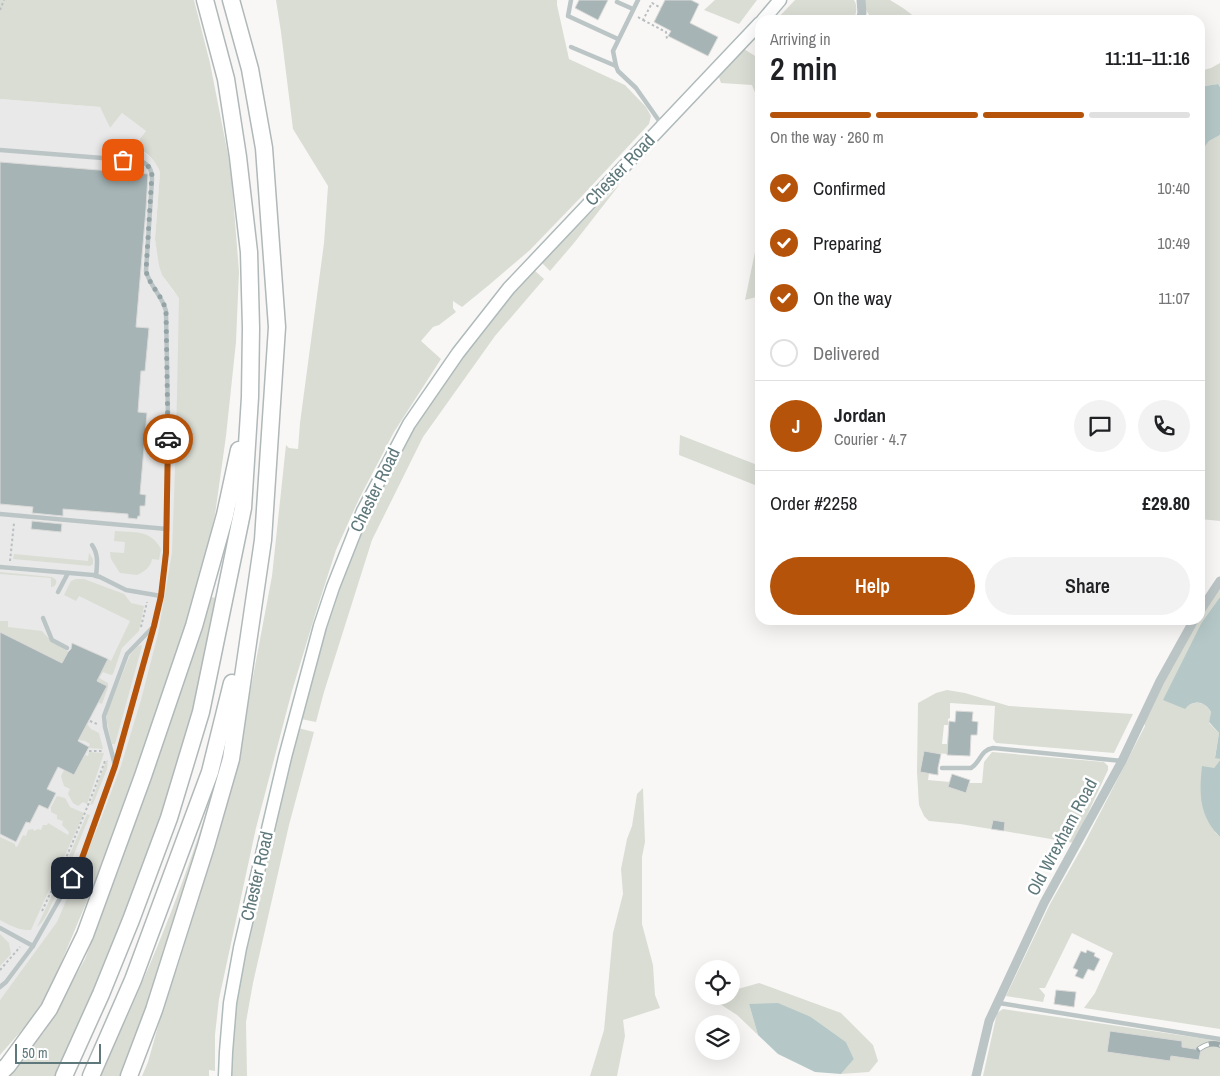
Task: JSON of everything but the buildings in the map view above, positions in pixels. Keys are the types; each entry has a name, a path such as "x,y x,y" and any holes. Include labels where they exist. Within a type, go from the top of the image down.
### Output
{"highway":[{"path":"64,1076 101,994 169,818 202,712 243,508 250,397 249,252 238,157 226,79 205,0"},
{"path":"128,1076 154,1010 206,846 231,759 263,540 278,327 264,148 250,69 231,0"},
{"path":"0,1073 49,1009 85,936 143,776 194,626 225,515 250,397"},
{"path":"91,1076 133,980 210,772 254,596"}],"main road":[{"path":"767,15 780,0"},
{"name":"Chester Road","path":"225,1076 230,1003 242,938 284,757 320,626 363,511 408,424 458,353 509,288 755,28"}],"street":[{"path":"861,0 861,15"},
{"path":"1205,604 1220,581"},
{"name":"Old Wrexham Road","path":"976,1076 989,1021 1044,903 1122,761 1160,681 1191,625"}],"lane":[{"path":"571,0 568,16 618,39"},
{"path":"638,0 613,51 618,72 636,88 662,126"},
{"path":"617,2 633,9"},
{"path":"572,47 616,66"},
{"path":"0,150 141,162 150,168 152,173 146,271 151,285 164,303 167,319 168,419 166,529 161,596 115,766 81,861 33,946 6,982 0,987"},
{"path":"0,514 166,529"},
{"path":"92,545 97,556 96,576"},
{"path":"0,567 96,576 126,590 161,596"},
{"path":"58,592 68,573"},
{"path":"43,618 52,640 67,648"},
{"path":"115,766 104,716 127,654 154,626"},
{"path":"942,768 971,768 975,766 988,748 1122,761"},
{"path":"0,928 33,946"},
{"path":"998,1003 1220,1039"}],"path":[{"path":"0,10 4,0"},
{"path":"643,20 652,3 661,8"},
{"path":"636,16 666,32 667,39"},
{"path":"10,568 14,515"},
{"path":"138,642 148,594"},
{"path":"90,721 100,725 104,716"},
{"path":"89,751 105,751"},
{"path":"39,918 64,866 106,758"},
{"path":"0,970 25,942"}],"shaded area":[{"path":"0,0 194,0 210,63 231,170 239,272 236,342 215,515 190,621 92,889 43,1006 0,1055 0,1000 57,922 101,819 121,766 158,634 172,553 179,298 162,275 155,239 160,172 150,157 135,146 146,131 122,113 110,128 100,107 0,99"},
{"path":"276,0 557,0 569,59 625,85 646,107 651,116 649,124 530,250 462,307 453,301 453,308 456,312 439,325 433,327 421,341 441,359 394,432 359,499 336,550 292,691 256,828 219,999 215,1035 215,1071 209,1070 209,1076 142,1076 148,1062 174,969 177,969 220,829 241,740 272,576 286,445 289,448 298,449 324,243 328,186 293,129"},
{"path":"715,0 757,0 739,24 704,10"},
{"path":"795,0 854,0 856,7 855,15 781,15"},
{"path":"858,0 890,0 912,15 869,15"},
{"path":"744,49 755,56 755,92 752,85 721,83 719,77"},
{"path":"1220,63 1220,87 1218,84 1205,86 1205,70"},
{"path":"1218,84 1220,87 1220,135 1209,141 1205,146 1205,86"},
{"path":"0,99 100,107 110,128 122,113 146,131 139,148 152,159 160,172 155,239 162,275 174,292 188,305 183,478 165,651 73,902 0,1000"},
{"path":"1220,135 1220,521 1205,520 1205,146 1209,141"},
{"path":"620,184 574,243 550,271 541,262"},
{"path":"755,252 755,297 745,300"},
{"path":"534,270 544,279 495,336 423,437 372,540 316,722 301,719 344,575 387,477 415,427 462,356"},
{"path":"680,435 755,464 755,485 679,455"},
{"path":"115,531 141,533 152,538 161,549 159,560 152,559 147,569 137,575 120,573 111,559 110,552 124,553 125,542 114,541"},
{"path":"89,553 93,559 93,564 90,566 13,559 14,554 88,561"},
{"path":"0,572 52,577 56,580 56,583 55,586 51,587 51,578 0,574"},
{"path":"84,579 124,594 131,603 144,606 139,631 122,648 113,674 103,672 99,678 108,683 102,704 93,700 106,686 0,632 0,621 8,621 8,627 42,631 62,648 103,668 108,659 111,661 130,621 79,596 76,601 64,595 71,581"},
{"path":"1220,586 1220,597 1205,618 1205,608"},
{"path":"209,597 220,598 181,763 93,1000 58,1076 6,1076 44,1032 85,959 119,869 169,723"},
{"path":"1220,597 1220,759 1215,758 1219,733 1209,722 1211,712 1206,705 1195,703 1185,709 1163,700 1200,625 1205,625 1205,618"},
{"path":"1193,625 1201,625 1187,706 1200,703 1206,706 1211,712 1209,723 1219,733 1215,757 1220,760 1214,768 1215,832 1220,837 1220,1029 1084,1008 1095,993 1113,953 1072,933 1045,988 1039,988 1045,995 1043,1002 1006,996 1050,904 1084,844 1145,726 1144,723 1162,682"},
{"path":"141,645 115,744 112,744 107,713 130,655"},
{"path":"947,690 965,693 1009,706 1133,714 1114,753 996,743 993,739 995,706 950,703 950,718 948,719 948,725 944,725 942,744 947,744 947,754 924,752 920,772 929,773 928,780 950,782 948,787 966,793 969,783 982,783 984,762 992,752 1104,762 1108,766 1108,770 1074,843 1004,831 1005,822 993,820 991,829 929,821 924,816 919,805 917,772 918,703 936,693"},
{"path":"87,724 91,729 99,733 103,749 88,748 90,744 79,740"},
{"path":"298,728 314,732 289,825 253,983 246,1022 247,1076 230,1076 232,1031 240,975"},
{"path":"89,752 104,753 87,804 83,802 78,806 73,803 68,794 70,789 64,786 61,776 64,770 74,775 85,755 88,756"},
{"path":"108,760 107,769 93,804 90,805 106,761"},
{"path":"1220,760 1220,837 1204,813 1201,786 1202,766 1214,768"},
{"path":"643,788 645,842 642,857 642,924 653,965 655,995 660,1008 623,1020 625,1036 617,1076 590,1076 604,1030 613,933 623,894 621,869 627,839 632,826 637,794"},
{"path":"57,796 65,798 70,807 84,813 31,930 19,929 0,920 0,837 15,844 17,847 23,835 26,836 28,830 41,830 43,825 48,823 68,835 69,832 62,825 63,821 57,819 57,815 51,812 51,807"},
{"path":"210,800 216,802 178,926 122,1076 100,1076 160,940"},
{"path":"87,814 90,815 63,880 46,915 37,927 57,884"},
{"path":"0,934 9,943 11,954 0,966"},
{"path":"759,983 841,1013 873,1045 878,1061 869,1072 841,1074 854,1059 846,1042 811,1017 749,1004 758,1035 740,1018 740,1015 722,1005 740,1005 740,988"},
{"path":"778,1003 811,1017 846,1042 854,1059 841,1074 815,1072 778,1054 758,1035 749,1004"},
{"path":"1003,1009 1220,1041 1220,1076 983,1076 997,1013"}],"railway":[{"path":"1199,1049 1209,1044 1220,1045"}],"way so far":[{"path":"123,160 146,164 152,173 146,271 151,285 161,297 166,311 168,439"}],"route":[{"path":"72,878 81,861 115,766 161,596 166,553 168,439"}]}
